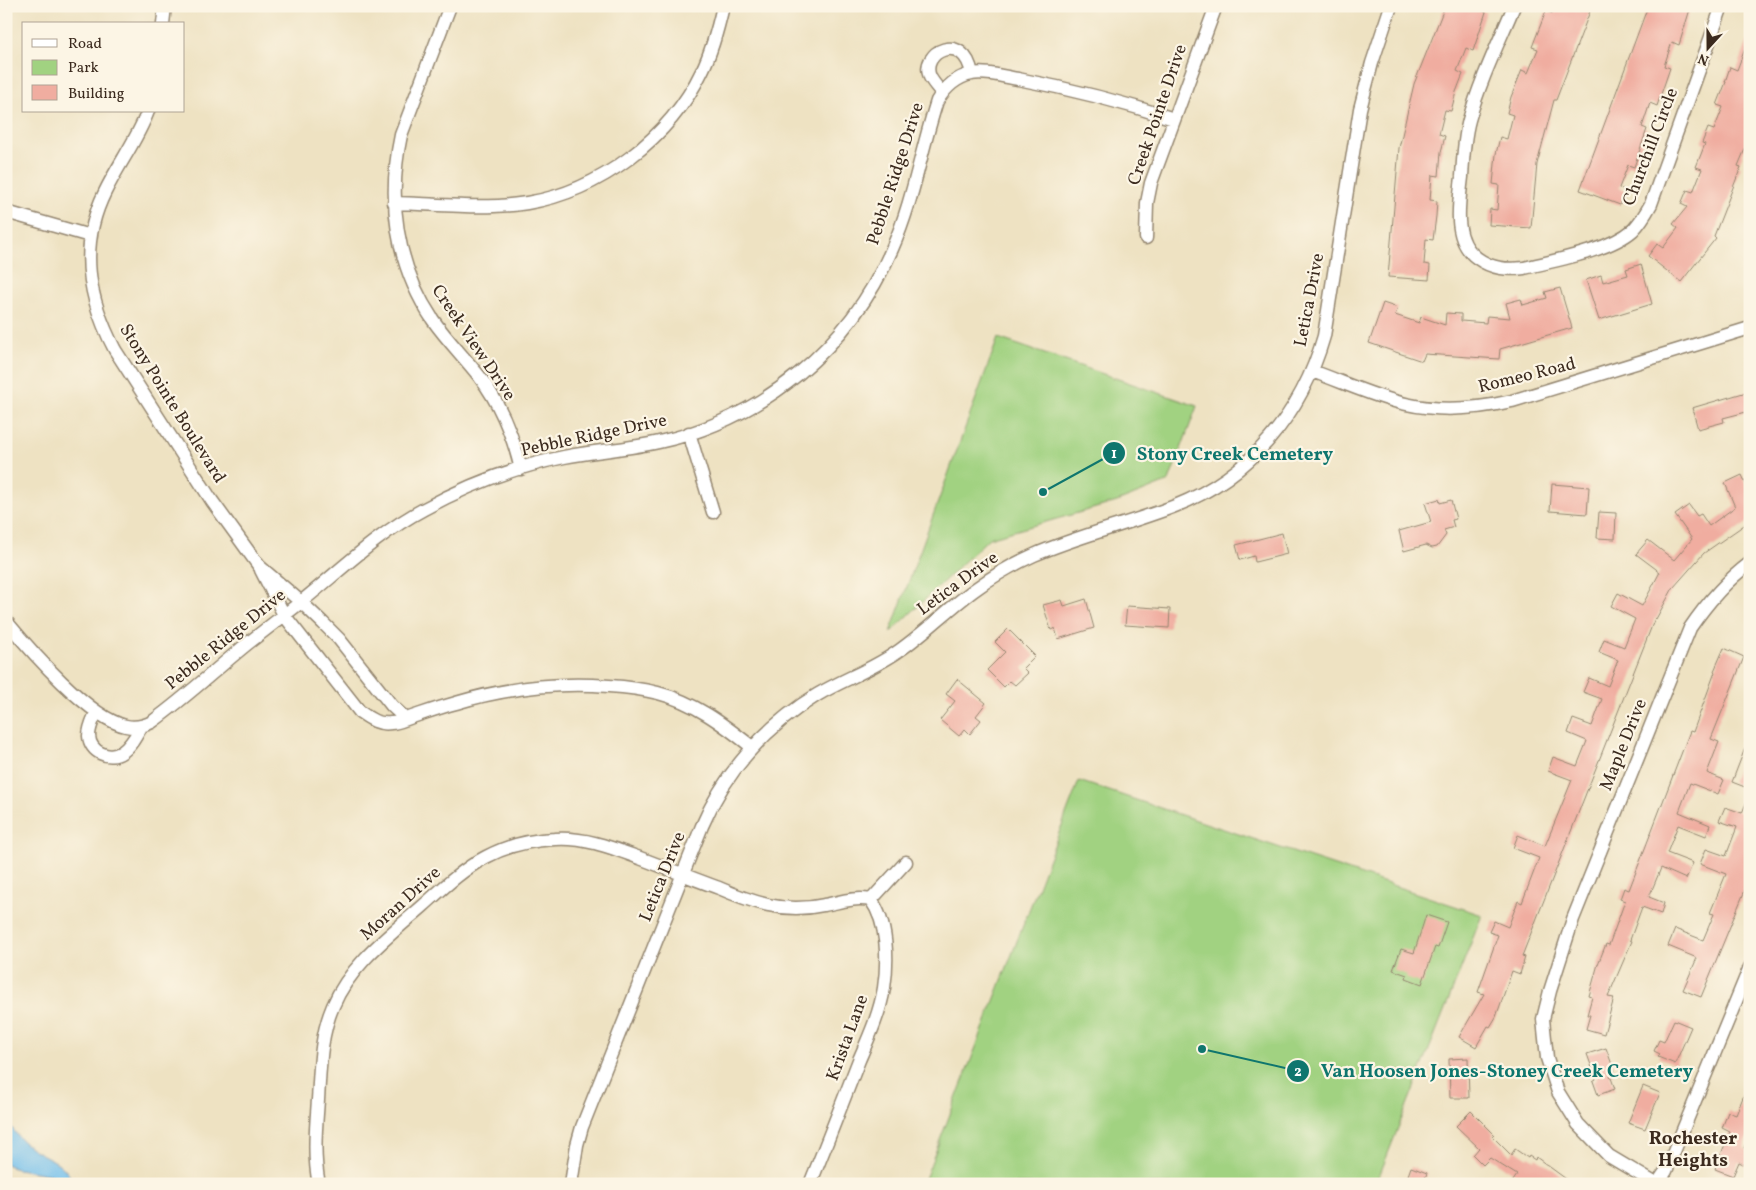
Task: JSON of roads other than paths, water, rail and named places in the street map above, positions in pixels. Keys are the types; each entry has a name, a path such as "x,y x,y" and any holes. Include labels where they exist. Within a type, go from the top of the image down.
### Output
{"street":[{"path":"163,22 165,6"},
{"name":"Creek View Drive","path":"450,6 401,135 395,171 394,203 399,243 404,261 419,296 446,337 480,377 496,404 510,432 521,469"},
{"path":"394,203 483,207 528,203 579,188 619,165 651,140 672,118 689,94 706,62 723,6"},
{"name":"Creek Pointe Drive","path":"1146,238 1147,202 1151,184 1216,6"},
{"name":"Letica Drive","path":"571,1184 582,1127 702,826 714,800 752,747 800,706 822,692 882,662 977,588 1009,567 1064,544 1175,506 1216,485 1245,463 1273,435 1295,406 1312,371 1319,351 1326,321 1360,109 1372,63 1392,6"},
{"name":"Churchill Circle","path":"1514,6 1484,78 1469,121 1459,218 1463,242 1471,253 1482,262 1493,267 1511,270 1608,245 1628,234 1640,222 1651,204 1722,6"},
{"name":"Pebble Ridge Drive","path":"942,93 929,76 928,66 937,53 950,49 959,51 965,55 970,63 972,74"},
{"name":"Pebble Ridge Drive","path":"96,713 89,737 95,749 102,754 114,756 121,753 141,727 164,714 358,553 401,522 425,508 474,485 562,457 657,442 710,426 764,400 793,379 817,358 847,325 868,294 892,249 909,203 934,110 942,93 950,84 962,77 980,73 1052,85 1108,98 1174,119"},
{"name":"Stony Pointe Boulevard","path":"148,112 137,136 106,190 90,236 89,270 92,295 104,329 115,350 212,501 259,566 284,615 360,712 369,719 379,723 392,724 456,703 520,688 567,684 630,688 657,692 690,704 707,713 752,747"},
{"path":"6,212 90,236"},
{"name":"Romeo Road","path":"1312,371 1406,404 1438,408 1490,406 1512,401 1750,328"},
{"path":"688,433 713,512"},
{"name":"Maple Drive","path":"1657,1184 1609,1156 1578,1124 1558,1092 1547,1058 1543,1018 1573,918 1690,628 1705,606 1722,587 1750,563"},
{"name":"Stony Pointe Boulevard","path":"259,566 301,602 339,640 392,706 406,719"},
{"path":"6,621 31,650 96,713 115,723 128,727 141,727"},
{"name":"Moran Drive","path":"319,1184 315,1148 322,1039 333,1006 347,980 400,926 442,889 468,868 501,850 524,842 569,838 595,842 770,906 809,908 848,899 860,898 871,900"},
{"path":"871,900 906,862"},
{"name":"Krista Lane","path":"810,1184 875,1020 884,989 886,964 884,937 880,918 871,900"},
{"path":"1657,1184 1666,1171 1750,967"}],"water":[{"path":"6,1119 22,1141 62,1167 74,1184 56,1184 52,1175 13,1168 6,1164"}],"place":[{"name":"Stony Creek Cemetery","path":"1043,492"},
{"name":"Van Hoosen Jones-Stoney Creek Cemetery","path":"1202,1049"}],"district":[{"name":"Rochester Heights","path":"1693,1150"}]}
